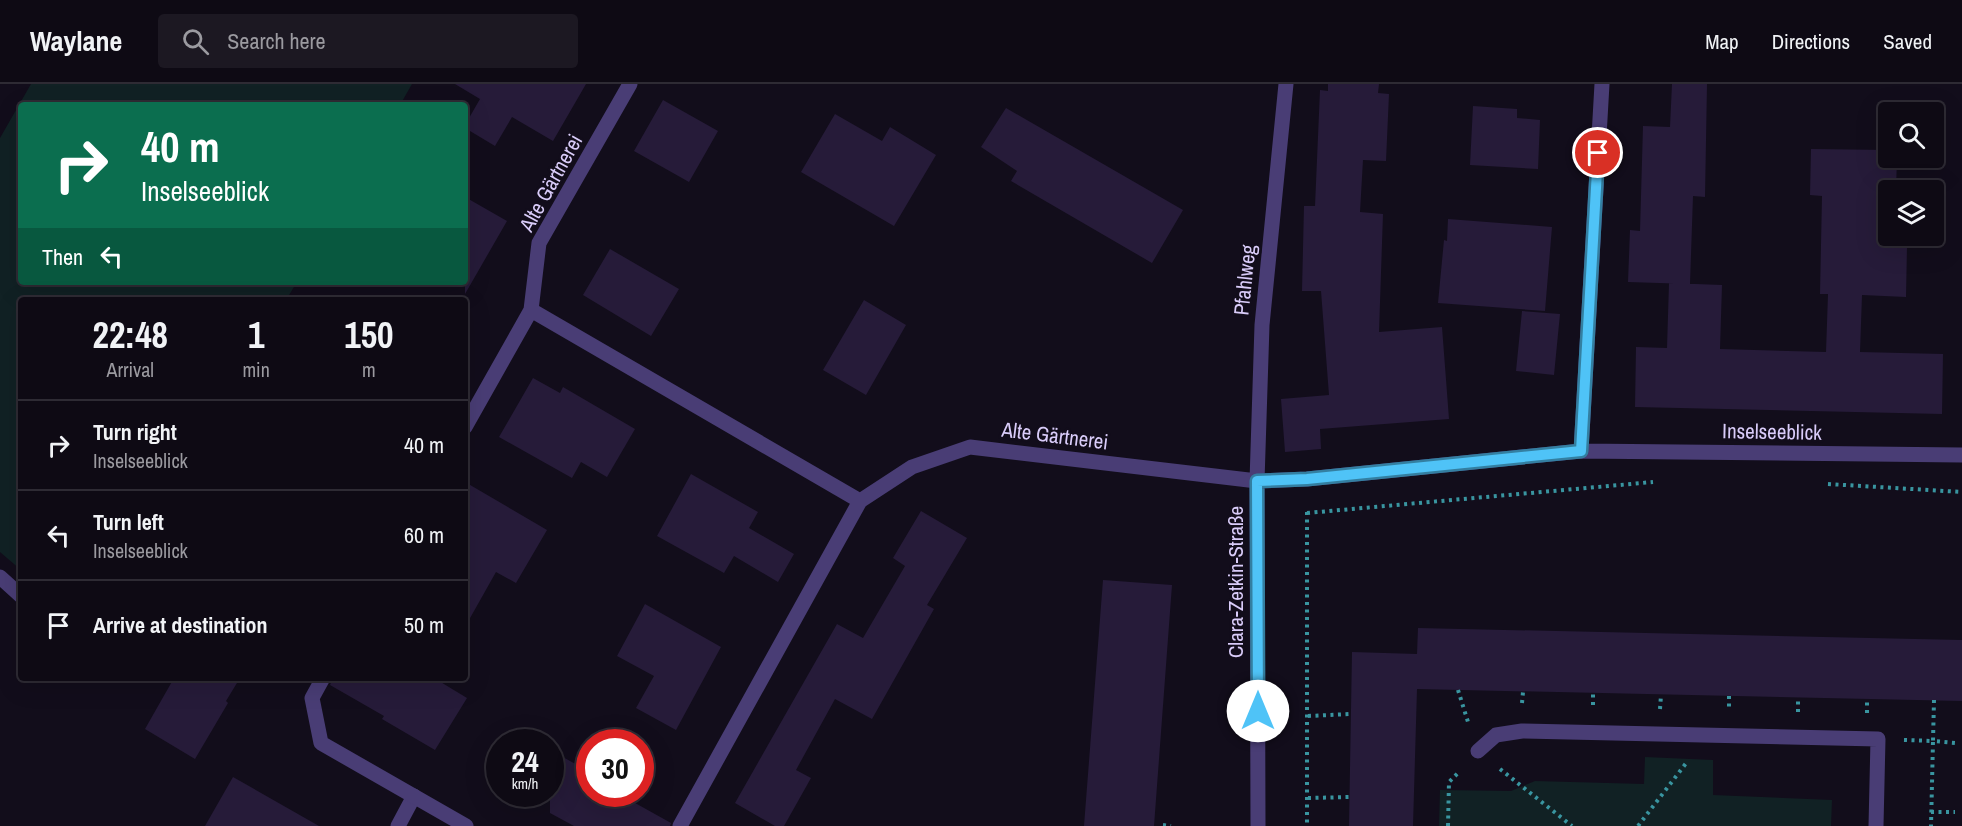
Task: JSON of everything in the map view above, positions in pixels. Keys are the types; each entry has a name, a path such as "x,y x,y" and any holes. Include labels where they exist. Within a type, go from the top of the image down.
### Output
{"street":[{"name":"Alte Gärtnerei","path":"468,422 531,310 539,243 630,84"},
{"name":"Pfahlweg","path":"1257,481 1262,325 1286,84"},
{"path":"1581,451 1602,84"},
{"path":"531,310 860,501"},
{"name":"Alte Gärtnerei","path":"680,826 860,501 912,467 970,447 1257,481"},
{"name":"Inselseeblick","path":"1257,481 1307,479 1581,451 1962,455"},
{"name":"Clara-Zetkin-Straße","path":"1257,481 1258,826"},
{"path":"0,577 18,593"},
{"path":"322,681 312,698 321,743 466,826"},
{"path":"1478,751 1496,735 1521,731 1878,739 1876,826"},
{"path":"398,826 414,796"}],"path":[{"path":"1307,479 1307,826"},
{"path":"1307,513 1659,482"},
{"path":"1825,483 1962,492"},
{"path":"1931,826 1934,700"},
{"path":"1308,716 1351,714"},
{"path":"1638,826 1687,764 1686,734"},
{"path":"1878,739 1956,743"},
{"path":"1448,826 1449,782 1478,751 1572,826"},
{"path":"1308,798 1349,796"},
{"path":"1931,812 1955,812"},
{"path":"1162,825 1171,826"}],"shaded area":[{"path":"31,84 412,84 402,102 21,102"},
{"path":"18,107 18,285 295,285 288,297 18,297 18,567 0,552 0,138"},
{"path":"1645,757 1713,760 1713,795 1832,800 1831,826 1439,826 1440,790 1511,791 1535,781 1644,784"}],"building":[{"path":"455,84 586,84 553,141 512,117 495,146 468,130 468,120 480,99"},
{"path":"1328,84 1379,84 1378,93 1389,94 1386,161 1363,160 1360,212 1383,214 1379,332 1442,327 1449,419 1320,429 1321,449 1285,452 1281,399 1329,395 1321,291 1302,291 1304,206 1315,206 1320,90 1328,91"},
{"path":"1672,84 1707,84 1705,197 1693,196 1690,284 1628,282 1630,230 1640,231 1643,126 1670,127"},
{"path":"663,100 718,131 689,182 634,151"},
{"path":"1473,106 1517,109 1517,118 1540,120 1538,169 1470,165"},
{"path":"1006,108 1183,210 1152,263 1011,181 1017,171 981,147"},
{"path":"835,114 882,141 890,127 936,155 894,226 801,172"},
{"path":"1811,149 1878,150 1878,168 1897,168 1896,180 1878,180 1878,246 1907,246 1906,297 1862,295 1860,352 1943,354 1942,414 1635,407 1636,347 1667,348 1669,283 1722,285 1720,349 1826,352 1828,294 1820,294 1822,196 1810,195"},
{"path":"468,199 507,221 465,294 465,285 468,285"},
{"path":"1448,219 1552,227 1545,311 1438,303"},
{"path":"610,249 679,289 651,336 583,295"},
{"path":"864,300 906,325 866,395 823,370"},
{"path":"1522,311 1560,314 1554,375 1516,371"},
{"path":"533,378 560,393 563,387 635,429 607,477 581,462 572,478 499,437"},
{"path":"691,474 758,512 749,528 794,554 778,582 734,556 724,573 657,536"},
{"path":"468,484 547,530 516,583 496,572 468,622"},
{"path":"921,511 967,538 927,605 934,609 872,719 835,699 796,770 811,778 784,826 775,826 735,803 837,624 863,638 905,566 893,558"},
{"path":"1103,580 1172,585 1154,826 1084,826"},
{"path":"645,604 721,647 676,730 636,708 654,676 617,656"},
{"path":"1418,628 1962,640 1962,701 1417,689 1413,826 1349,826 1352,652 1417,654"},
{"path":"172,681 238,681 195,759 145,729"},
{"path":"332,681 439,681 467,698 435,750 382,719 384,716 330,685"},
{"path":"564,758 576,764 576,807 642,807 671,823 670,826 574,826 550,813 550,807 564,807"},
{"path":"233,777 319,826 205,826"}],"route":[{"path":"1258,711 1257,481 1307,479 1581,451 1598,153"}]}
